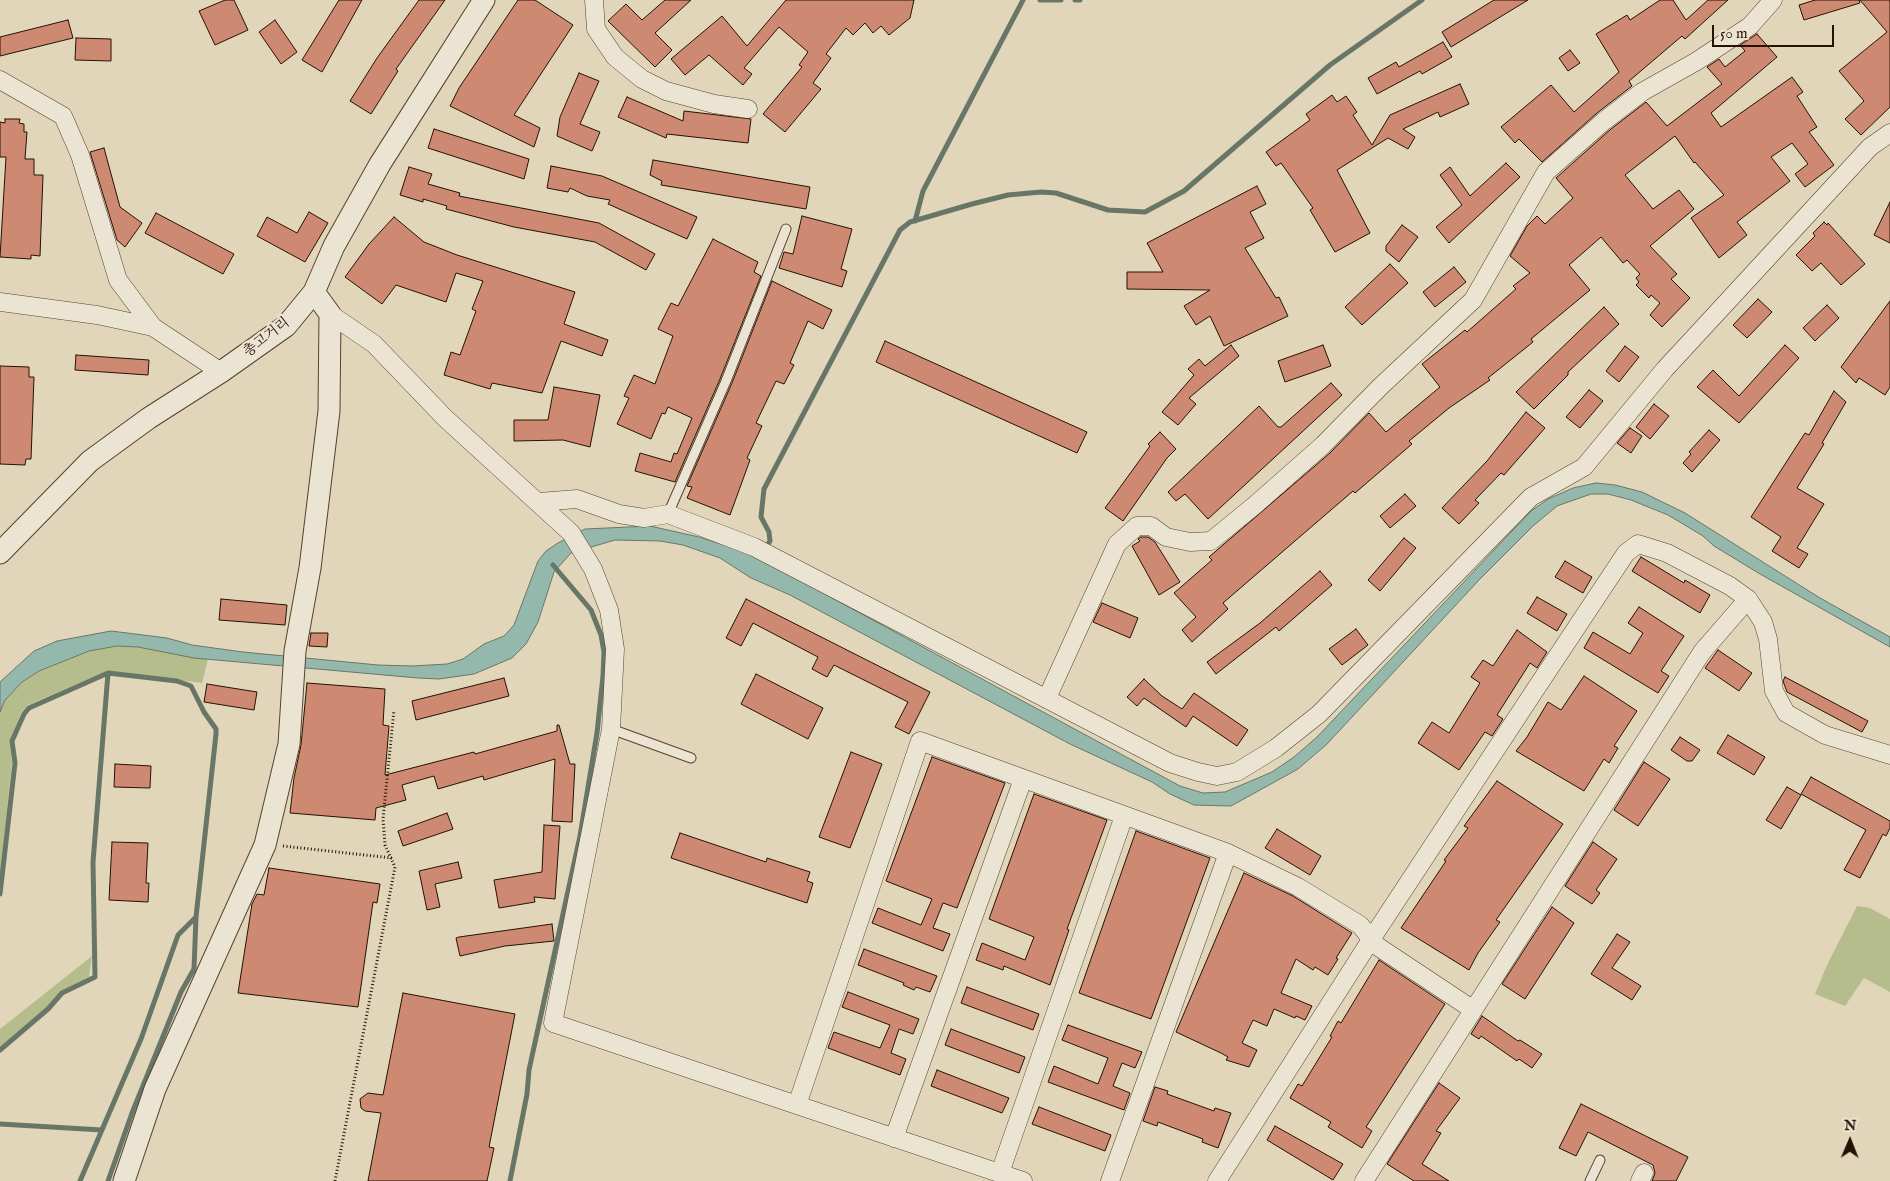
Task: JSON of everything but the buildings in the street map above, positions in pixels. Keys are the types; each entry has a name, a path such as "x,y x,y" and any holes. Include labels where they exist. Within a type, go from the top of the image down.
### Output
{"street":[{"name":"총고거리","path":"0,553 90,461 148,418 221,372 286,326 314,292 334,246 380,164 484,0"},
{"path":"594,0 596,29 615,57 642,79 666,91 704,102 748,109"},
{"path":"1047,698 1117,544 1137,526 1151,526 1166,537 1190,542 1211,541 1255,505 1322,445 1381,386 1473,300 1546,172 1604,121 1642,92 1697,62 1750,26 1773,0"},
{"path":"0,80 63,116 80,155 118,280 153,327 221,372"},
{"path":"539,502 577,499 619,514 644,518 668,514 754,547 1170,763 1217,776 1237,772 1276,748 1319,714 1531,497 1584,467 1665,369 1870,146 1890,133"},
{"path":"314,292 330,314 374,344 445,418 571,533 593,569 609,610 615,649 610,729 553,1023 1023,1181"},
{"path":"0,302 97,315 153,327"},
{"path":"124,1181 155,1089 265,845 289,744 295,651 310,568 329,411 330,314"},
{"path":"1217,1181 1372,938 1626,553 1638,544 1668,552 1730,586 1748,599 1763,622 1768,639 1774,691 1786,713 1825,735 1890,755"},
{"path":"1364,1181 1472,1009 1581,843 1702,652 1748,599"},
{"path":"797,1106 920,741 1228,853 1298,886 1360,925 1377,946 1472,1009"},
{"path":"894,1138 1023,779"},
{"path":"1000,1173 1124,816"},
{"path":"1110,1181 1228,853"}],"lane":[{"path":"668,514 726,381 786,229"},
{"path":"610,729 691,758"},
{"path":"1590,1181 1600,1160"}],"path":[{"path":"335,1181 395,867 385,845 383,819 394,710"},
{"path":"265,845 392,858"}],"green space":[{"path":"117,646 138,647 208,659 202,683 107,671 28,705 21,713 10,741 12,763 0,875 0,712 5,700 22,682 39,671 89,651"},
{"path":"1857,906 1870,908 1890,919 1890,992 1864,978 1845,1006 1815,994 1827,965"},
{"path":"92,956 89,977 61,991 47,1007 0,1047 0,1029"}],"water":[{"path":"1596,483 1615,485 1642,492 1685,513 1820,598 1890,637 1890,647 1760,574 1668,515 1631,500 1608,494 1591,494 1557,506 1533,526 1479,580 1327,744 1298,769 1231,806 1194,805 1170,794 1152,782 1070,744 790,595 751,578 720,558 683,545 660,541 615,540 571,553 554,572 538,622 526,644 512,658 474,674 439,679 418,678 194,658 138,647 117,646 89,651 39,671 22,682 5,700 0,712 0,682 34,651 57,641 111,631 167,638 192,645 243,652 378,665 447,664 463,659 484,644 504,636 514,625 538,561 546,551 585,529 650,526 699,537 749,553 1180,786 1203,793 1225,792 1272,772 1294,757 1317,737 1531,511 1548,499 1573,488"}],"waterway":[{"path":"915,221 923,191 1023,0"},
{"path":"1040,0 1061,0"},
{"path":"1075,0 1080,0"},
{"path":"765,549 770,541 769,532 761,517 764,489 900,230 910,222 972,204 1008,195 1041,192 1056,193 1108,210 1145,212 1184,191 1330,65 1422,0"},
{"path":"510,1181 527,1094 529,1070 580,836 597,733 603,676 604,652 601,635 591,610 553,565"},
{"path":"0,894 15,763 12,741 24,714 29,708 108,673 177,681 191,686 204,712 216,729 196,917 178,935 141,1039 80,1181"},
{"path":"0,1050 48,1009 62,993 95,977 93,862 108,673"},
{"path":"108,1181 132,1113 181,992 194,969 196,917"},
{"path":"0,1124 102,1130"}]}
